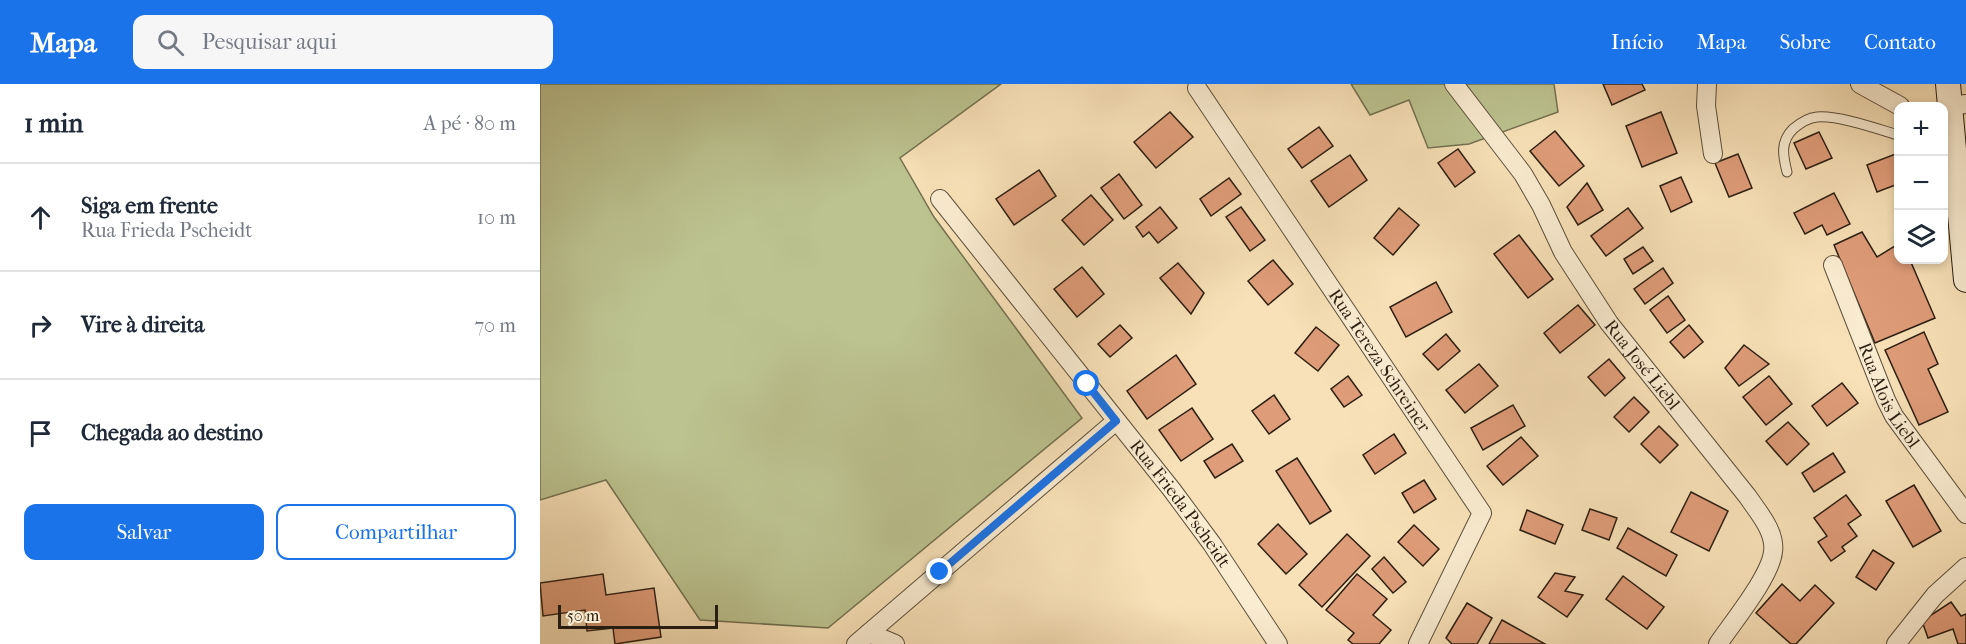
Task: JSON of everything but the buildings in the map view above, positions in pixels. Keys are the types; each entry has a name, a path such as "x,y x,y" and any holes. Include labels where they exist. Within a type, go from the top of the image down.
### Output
{"street":[{"name":"Rua José Liebl","path":"1454,84 1522,174 1541,205 1563,252 1609,323 1748,497 1770,533 1774,551 1767,569 1718,644"},
{"path":"1707,84 1706,105 1713,154"},
{"path":"1860,84 1894,103"},
{"name":"Rua Tereza Schreiner","path":"1197,88 1482,513 1418,644"},
{"path":"1955,98 1949,147 1966,280"},
{"name":"Rua Frieda Pscheidt","path":"940,199 1212,544 1278,644"},
{"name":"Rua Alois Liebl","path":"1833,265 1894,416 1966,514"},
{"path":"862,638 1116,421"},
{"path":"1896,644 1935,595 1966,567"},
{"path":"862,638 895,644"}],"lane":[{"path":"1787,172 1782,155 1783,145 1789,133 1802,121 1818,117 1851,122 1894,134"}],"green space":[{"path":"540,84 1001,84 900,158 934,217 1082,418 828,628 700,620 606,480 540,500"},
{"path":"1351,84 1554,84 1558,112 1469,144 1428,148 1409,100 1370,115"}],"route":[{"path":"940,572 1116,421 1087,384"}]}
